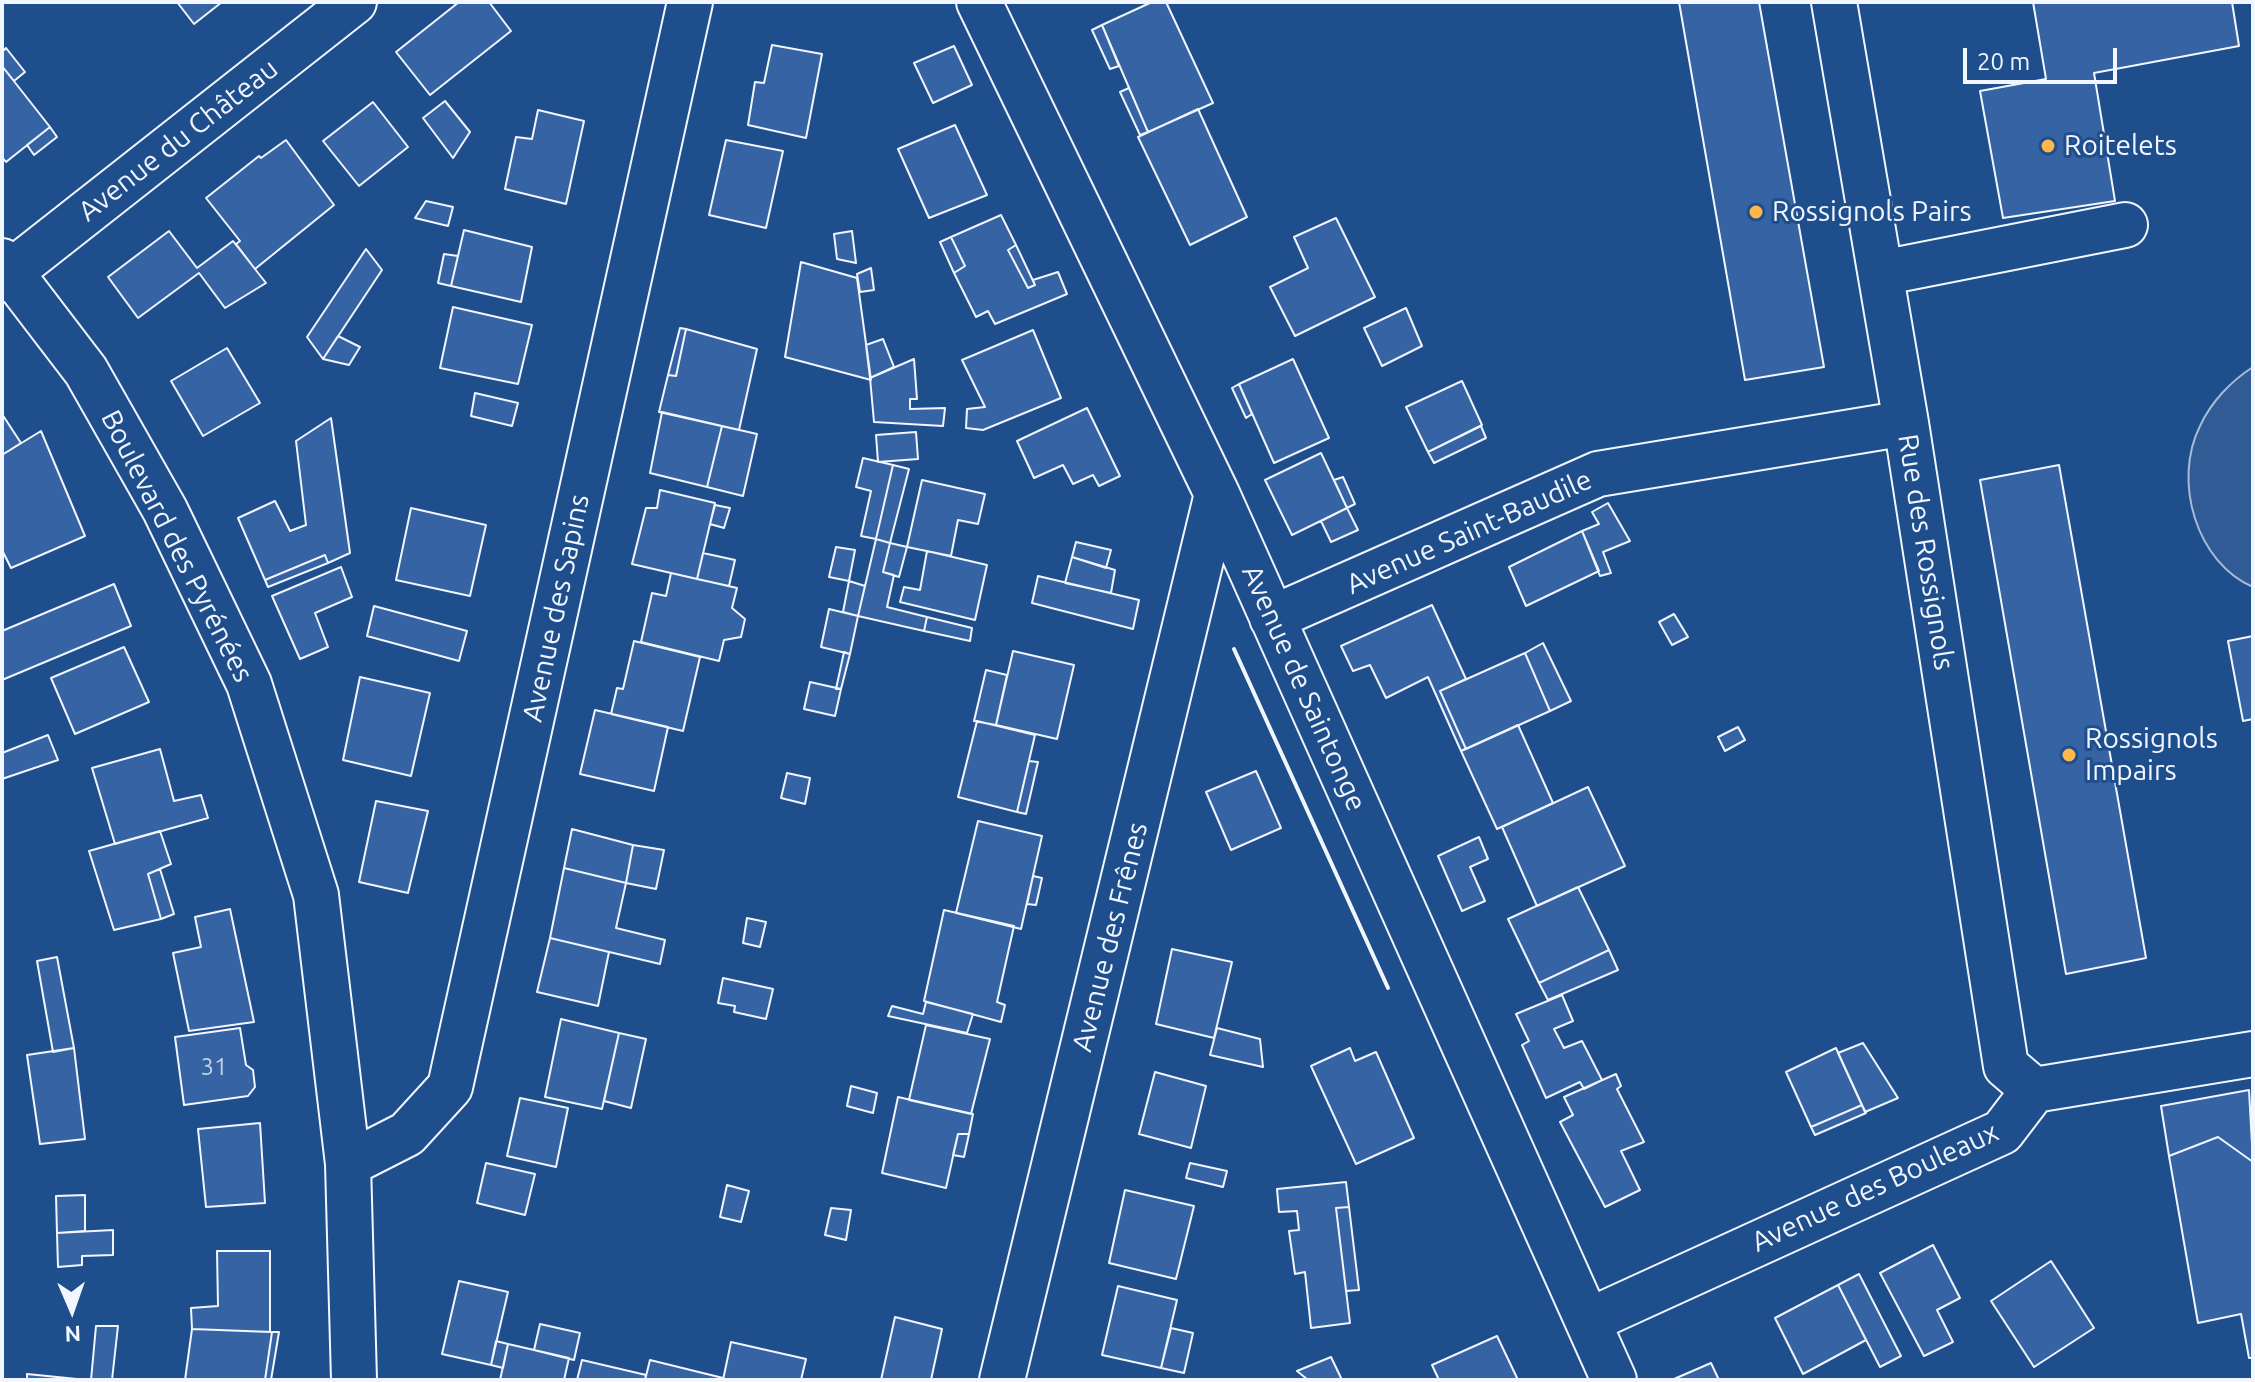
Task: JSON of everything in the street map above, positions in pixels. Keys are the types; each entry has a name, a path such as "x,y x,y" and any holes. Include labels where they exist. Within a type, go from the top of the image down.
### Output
{"street":[{"name":"Avenue du Château","path":"5,270 354,2"},
{"name":"Avenue des Sapins","path":"348,1164 407,1134 450,1087 690,2"},
{"name":"Avenue de Saintonge","path":"979,2 1217,494 1614,1380"},
{"name":"Rue des Rossignols","path":"1834,2 1906,423 2006,1066 2034,1090"},
{"path":"1881,273 2125,225"},
{"name":"Boulevard des Pyrénées","path":"5,270 86,371 165,510 249,684 316,895 348,1164 354,1380"},
{"name":"Avenue Saint-Baudile","path":"1272,618 1598,474 1906,423"},
{"name":"Avenue des Frênes","path":"1002,1380 1217,494"},
{"path":"2034,1090 2253,1054"},
{"name":"Avenue des Bouleaux","path":"1588,1321 2002,1132 2034,1090"}],"shaded area":[{"path":"2253,367 2253,587 2233,575 2217,560 2204,540 2190,495 2189,471 2192,448 2205,417 2222,393"}],"building":[{"path":"177,2 222,2 194,24"},
{"path":"459,2 489,2 511,31 430,95 396,52"},
{"path":"1152,2 1166,2 1213,103 1148,132 1102,25"},
{"name":"Rossignols Pairs","path":"1679,2 1759,2 1824,367 1745,380"},
{"name":"Roitelets","path":"2033,2 2232,2 2239,46 2094,73 2115,201 2003,218 1980,91 2046,79"},
{"path":"1102,25 1119,66 1110,69 1092,30"},
{"path":"772,45 822,54 806,138 748,125 755,82 764,83"},
{"path":"954,46 972,85 933,103 914,63"},
{"path":"6,48 25,72 14,81 2,66 2,52"},
{"path":"2,66 50,127 6,162 2,157"},
{"path":"1129,88 1148,132 1140,135 1120,92"},
{"path":"445,101 470,132 453,158 423,118"},
{"path":"373,102 408,147 359,186 323,141"},
{"path":"1198,109 1247,217 1190,245 1138,137"},
{"path":"538,110 584,121 566,204 505,189 516,137 532,139"},
{"path":"955,125 987,195 929,218 898,149"},
{"path":"50,127 57,137 34,155 27,145"},
{"path":"286,140 334,205 255,269 236,244 240,241 206,198 259,156 261,158"},
{"path":"726,140 783,151 766,228 709,215"},
{"path":"426,201 453,207 448,226 415,218"},
{"path":"1001,215 1016,245 1008,250 1028,288 1035,285 1033,280 1058,272 1067,294 995,324 988,311 976,317 954,273 965,266 951,237"},
{"path":"1336,218 1375,297 1295,336 1270,287 1308,268 1294,237"},
{"path":"464,230 532,247 521,302 451,286"},
{"path":"169,231 197,268 233,241 266,283 225,308 199,273 138,318 108,277"},
{"path":"852,231 856,263 837,259 834,234"},
{"path":"951,237 965,266 954,273 940,242"},
{"path":"1016,245 1035,285 1028,288 1008,250"},
{"path":"366,249 382,270 323,359 307,337"},
{"path":"444,254 458,256 451,286 438,283"},
{"path":"801,262 857,278 871,380 785,357"},
{"path":"871,268 874,290 860,292 857,274"},
{"path":"453,307 532,325 518,384 440,368"},
{"path":"1406,308 1422,346 1382,366 1364,328"},
{"path":"680,328 686,329 676,376 668,375"},
{"path":"686,329 757,349 739,430 659,412 668,375 676,376"},
{"path":"1033,330 1061,398 983,430 966,428 967,409 985,407 962,360"},
{"path":"338,336 360,347 349,365 323,359"},
{"path":"883,339 894,367 870,378 866,345"},
{"path":"227,348 260,403 203,436 171,381"},
{"path":"914,359 917,399 910,399 910,409 945,408 943,426 874,422 870,378"},
{"path":"1293,359 1329,438 1274,463 1239,384"},
{"path":"1462,381 1482,425 1428,452 1406,407"},
{"path":"1239,384 1252,414 1246,418 1232,388"},
{"path":"475,393 518,403 512,426 471,416"},
{"path":"1087,408 1120,476 1099,486 1093,475 1073,484 1063,465 1034,478 1017,441"},
{"path":"662,412 722,426 707,487 650,473"},
{"path":"2,414 21,443 2,455"},
{"path":"331,418 350,553 328,563 325,555 265,580 238,518 275,501 290,531 306,525 296,441"},
{"path":"722,426 757,434 743,496 707,487"},
{"path":"1481,426 1486,438 1434,463 1428,452"},
{"path":"41,431 85,536 11,568 2,550 2,455"},
{"path":"916,432 918,459 878,462 876,435"},
{"path":"1321,453 1347,508 1292,535 1265,480"},
{"path":"863,458 893,465 876,539 861,536 871,491 856,487"},
{"path":"893,465 909,469 890,543 876,539"},
{"name":"Rossignols Impairs","path":"2059,465 2146,958 2066,974 1980,480"},
{"path":"1343,477 1355,504 1347,508 1334,480"},
{"path":"922,480 985,494 978,524 958,520 951,556 907,547"},
{"path":"660,490 715,503 697,579 632,564 646,508 657,508"},
{"path":"1608,503 1630,541 1603,552 1611,573 1600,576 1582,531 1599,524 1592,512"},
{"path":"715,505 730,508 724,528 710,524"},
{"path":"411,508 486,525 470,596 396,580"},
{"path":"1347,508 1358,530 1331,542 1321,521"},
{"path":"1582,531 1599,571 1526,606 1509,567"},
{"path":"876,539 890,543 883,572 894,575 887,607 927,617 924,631 858,616"},
{"path":"1076,542 1111,550 1106,568 1072,557"},
{"path":"890,543 907,547 899,577 883,572"},
{"path":"836,547 855,550 849,581 829,577"},
{"path":"927,551 987,565 975,620 900,602 904,587 920,590"},
{"path":"703,553 735,560 729,586 697,579"},
{"path":"325,555 328,563 268,587 265,580"},
{"path":"1072,557 1115,570 1111,593 1065,583"},
{"path":"341,567 352,597 315,613 328,647 300,659 272,596"},
{"path":"671,573 737,588 732,608 745,619 741,637 724,640 719,661 641,642 652,593 666,596"},
{"path":"1038,576 1139,600 1133,629 1032,603"},
{"path":"849,581 865,586 858,616 843,612"},
{"path":"114,584 131,626 2,680 2,631"},
{"path":"1432,605 1466,679 1440,691 1466,749 1461,751 1428,677 1386,698 1370,665 1353,671 1341,646"},
{"path":"374,606 467,631 459,661 367,636"},
{"path":"829,609 858,616 850,654 821,647"},
{"path":"1674,614 1688,637 1672,645 1659,622"},
{"path":"927,617 972,628 970,641 924,631"},
{"path":"2253,636 2253,719 2243,721 2228,641"},
{"path":"634,641 700,657 683,731 611,714 617,688 623,689"},
{"path":"1543,643 1571,701 1550,711 1525,653"},
{"path":"124,647 149,702 75,734 51,678"},
{"path":"1013,651 1074,665 1057,739 996,725"},
{"path":"844,652 850,654 841,689 836,689"},
{"path":"1525,653 1550,711 1466,749 1440,691"},
{"path":"986,670 1007,675 996,725 974,721"},
{"path":"360,677 430,693 411,776 343,760"},
{"path":"810,682 841,689 835,716 804,709"},
{"path":"595,710 668,727 654,791 580,774"},
{"path":"977,721 1035,735 1017,812 958,797"},
{"path":"1518,725 1553,803 1497,829 1461,751"},
{"path":"1738,727 1745,740 1725,751 1718,737"},
{"path":"48,735 58,760 2,779 2,753"},
{"path":"160,749 174,801 201,795 208,818 115,844 92,768"},
{"path":"1029,761 1038,762 1026,814 1017,812"},
{"path":"1256,771 1281,828 1231,850 1206,792"},
{"path":"787,773 810,778 805,804 781,798"},
{"path":"1588,787 1625,866 1537,906 1502,827"},
{"path":"376,801 428,811 408,893 359,882"},
{"path":"978,821 1042,836 1021,929 956,913"},
{"path":"572,829 633,845 626,883 564,868"},
{"path":"160,831 171,864 148,874 161,919 114,930 89,851"},
{"path":"1479,837 1488,859 1470,867 1485,901 1462,911 1438,856"},
{"path":"633,845 664,850 656,889 626,883"},
{"path":"564,868 626,883 616,928 665,940 660,964 550,938"},
{"path":"160,869 174,914 161,919 148,874"},
{"path":"1033,876 1042,878 1036,905 1027,904"},
{"path":"1578,887 1609,950 1539,983 1508,919"},
{"path":"230,909 254,1022 189,1031 173,953 201,947 195,917"},
{"path":"944,910 1014,926 997,1002 1005,1005 1001,1022 924,1001"},
{"path":"747,918 766,922 760,947 743,943"},
{"path":"550,938 609,952 598,1006 537,992"},
{"path":"1172,949 1232,962 1214,1038 1156,1024"},
{"path":"1609,950 1618,970 1548,1000 1539,983"},
{"path":"57,957 74,1048 53,1052 37,961"},
{"path":"723,978 773,989 766,1019 734,1012 735,1006 718,1003"},
{"path":"1562,995 1573,1021 1554,1029 1564,1048 1582,1041 1602,1080 1584,1089 1580,1082 1546,1098 1522,1045 1529,1041 1516,1014"},
{"path":"926,1002 973,1014 967,1033 888,1016 892,1006 923,1014"},
{"path":"561,1019 619,1033 602,1109 545,1097"},
{"path":"926,1025 990,1039 971,1114 909,1100"},
{"path":"240,1028 246,1065 253,1070 255,1087 248,1096 184,1105 175,1037"},
{"path":"1217,1028 1260,1039 1263,1067 1210,1055"},
{"path":"619,1033 646,1039 631,1108 604,1101"},
{"path":"1863,1043 1898,1098 1865,1112 1838,1053"},
{"path":"74,1048 85,1139 40,1144 27,1055"},
{"path":"1350,1048 1355,1061 1376,1052 1414,1138 1356,1164 1311,1066"},
{"path":"1836,1048 1862,1105 1811,1127 1786,1072"},
{"path":"1155,1072 1206,1086 1191,1148 1139,1134"},
{"path":"1616,1074 1621,1086 1617,1089 1644,1142 1621,1151 1640,1190 1605,1207 1560,1122 1573,1115 1564,1097"},
{"path":"851,1086 877,1093 873,1113 847,1106"},
{"path":"2249,1090 2253,1162 2218,1137 2169,1156 2161,1106"},
{"path":"898,1097 973,1114 969,1134 958,1134 946,1188 882,1173"},
{"path":"520,1098 568,1108 556,1167 507,1156"},
{"path":"1862,1105 1866,1113 1815,1135 1811,1127"},
{"path":"260,1123 265,1203 206,1207 198,1129"},
{"path":"958,1134 969,1134 964,1157 953,1155"},
{"path":"2218,1137 2253,1162 2253,1358 2249,1358 2241,1314 2198,1323 2169,1156"},
{"path":"486,1163 535,1174 525,1215 477,1203"},
{"path":"1190,1163 1227,1171 1223,1187 1186,1178"},
{"path":"1346,1182 1349,1207 1336,1208 1350,1323 1311,1328 1305,1272 1295,1274 1289,1231 1299,1230 1297,1211 1279,1212 1277,1189"},
{"path":"727,1185 749,1191 741,1222 720,1217"},
{"path":"1125,1190 1194,1206 1176,1279 1109,1263"},
{"path":"85,1195 85,1231 57,1233 56,1196"},
{"path":"1349,1207 1359,1290 1346,1291 1336,1208"},
{"path":"831,1208 851,1210 846,1240 825,1235"},
{"path":"113,1230 113,1255 82,1256 82,1265 58,1267 57,1233"},
{"path":"1933,1245 1960,1298 1937,1310 1953,1342 1924,1356 1880,1273"},
{"path":"217,1251 270,1251 270,1332 192,1329 191,1308 218,1306"},
{"path":"2051,1261 2094,1328 2034,1367 1991,1301"},
{"path":"1859,1274 1901,1356 1880,1367 1838,1285"},
{"path":"459,1281 508,1292 491,1365 442,1354"},
{"path":"1838,1285 1866,1340 1803,1374 1775,1318"},
{"path":"1118,1286 1177,1300 1161,1368 1102,1355"},
{"path":"895,1317 942,1329 931,1380 881,1380"},
{"path":"540,1324 580,1333 574,1360 534,1350"},
{"path":"96,1326 118,1326 112,1380 91,1380"},
{"path":"1171,1328 1193,1333 1184,1373 1161,1368"},
{"path":"192,1329 272,1332 265,1380 185,1380"},
{"path":"272,1332 279,1332 271,1380 265,1380"},
{"path":"1497,1336 1518,1380 1439,1380 1432,1365"},
{"path":"496,1341 508,1344 503,1368 491,1365"},
{"path":"731,1342 806,1359 801,1380 723,1380"},
{"path":"508,1344 569,1358 564,1380 500,1380"},
{"path":"1331,1357 1342,1380 1308,1380 1297,1371"},
{"path":"582,1360 646,1375 645,1380 577,1380"},
{"path":"650,1360 723,1378 723,1380 645,1380"},
{"path":"1711,1363 1719,1380 1674,1379"},
{"path":"27,1374 77,1379 27,1380"}],"wall":[{"path":"1234,649 1388,988"}],"place":[{"name":"Roitelets","path":"2048,146"},
{"name":"Rossignols Pairs","path":"1756,212"},
{"name":"Rossignols Impairs","path":"2069,755"}]}
